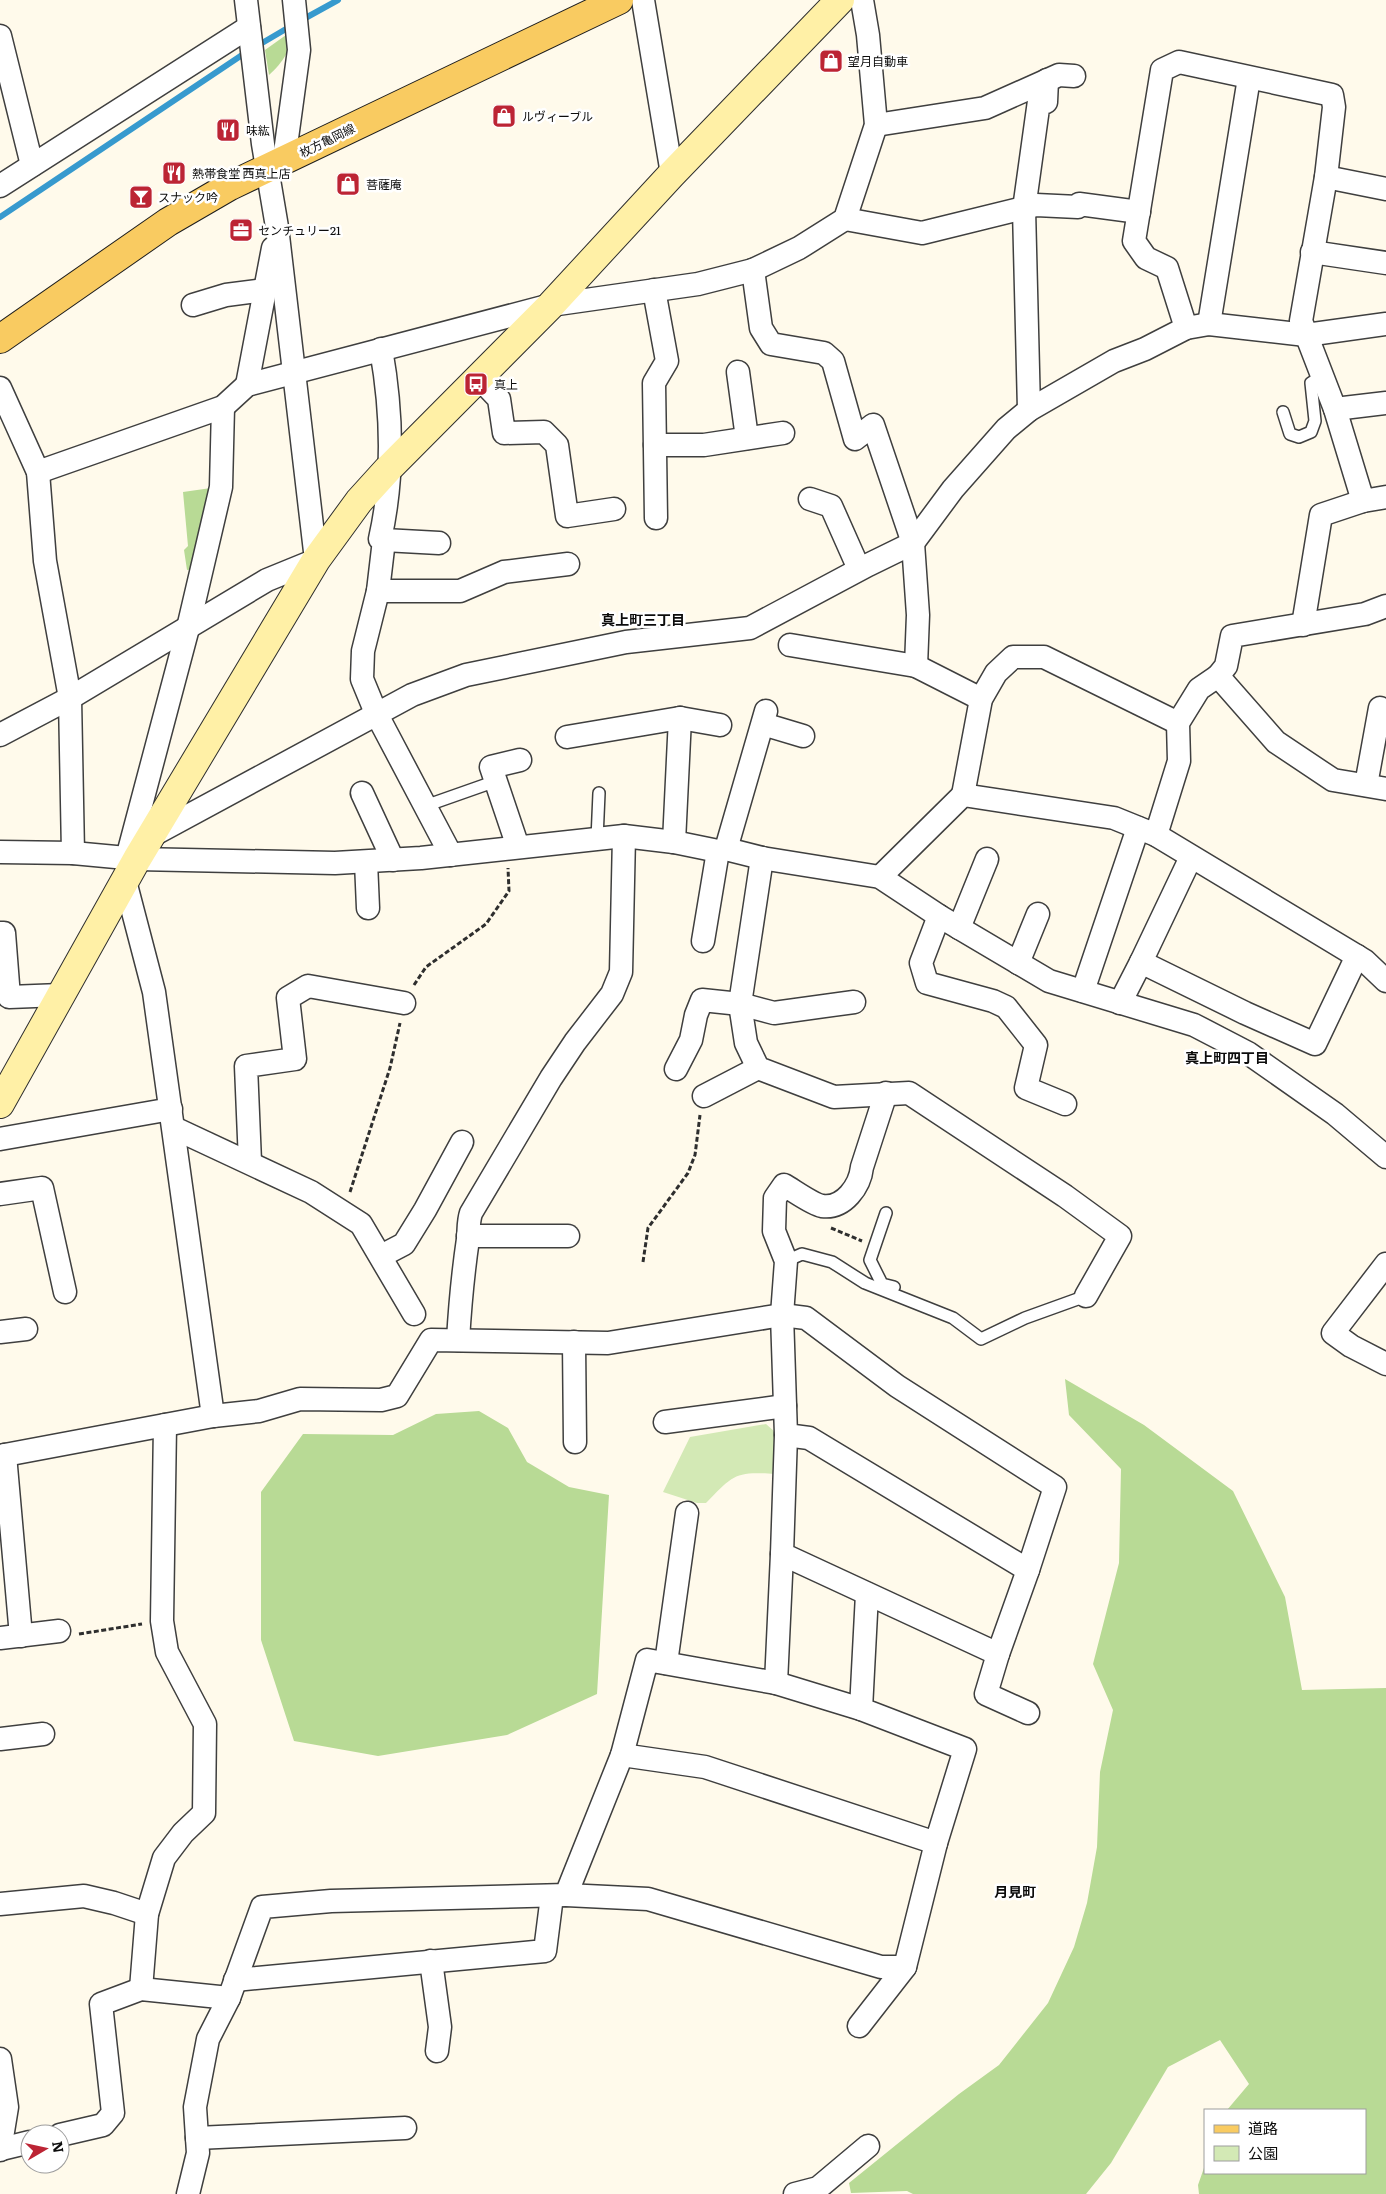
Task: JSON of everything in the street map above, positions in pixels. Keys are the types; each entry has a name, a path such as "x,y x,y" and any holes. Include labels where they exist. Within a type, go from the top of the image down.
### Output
{"main road":[{"name":"枚方亀岡線","path":"0,339 168,222 230,186 620,0"}],"street":[{"path":"246,0 249,27 275,165 277,227 316,560"},
{"path":"275,165 299,50 294,0"},
{"path":"643,0 672,174"},
{"path":"0,1104 130,866 151,836 316,560 359,501 388,469 551,306 672,174 840,0"},
{"path":"38,472 223,407 247,385 551,306 698,284 753,270 799,248 845,219 876,125 868,35 862,0"},
{"path":"0,186 249,27"},
{"path":"0,36 6,90 32,165"},
{"path":"1186,328 1168,268 1146,258 1134,242 1162,70 1179,62 1332,95 1334,107 1326,178 1301,321 1334,409 1363,500"},
{"path":"876,125 985,108 1059,75 1074,76"},
{"path":"1209,324 1248,78"},
{"path":"1029,410 1024,209 1039,101 1046,102 1047,80"},
{"path":"1326,178 1386,189"},
{"path":"845,219 922,232 1036,205 1078,207 1079,204 1138,212"},
{"path":"247,385 277,227"},
{"path":"1312,252 1386,263"},
{"path":"753,270 761,328 771,344 824,353 833,361 855,439 873,425 913,543 918,615 916,666"},
{"path":"193,305 226,295 265,290"},
{"path":"654,290 667,361 654,384 656,518"},
{"path":"151,836 376,713 412,695 466,675 626,642 750,628 913,543 952,489 1006,429 1029,410 1114,361 1145,349 1186,328 1209,324 1306,335 1386,324"},
{"path":"381,349 389,394 389,490 380,539 439,543"},
{"path":"738,372 747,438"},
{"path":"479,378 499,399 504,433 544,432 557,445 567,516 614,509"},
{"path":"0,388 38,472 46,561 70,698 73,853"},
{"path":"1334,409 1386,403"},
{"path":"213,1416 154,992 130,866 221,487 223,407"},
{"path":"655,445 704,444 783,433"},
{"path":"1304,625 1321,515 1363,500 1386,497"},
{"path":"810,499 831,506 860,569"},
{"path":"384,540 378,591 363,651 362,679 376,713 451,855"},
{"path":"0,735 70,698 266,580 316,560"},
{"path":"378,591 460,591 504,572 568,564"},
{"path":"1083,991 1147,831 1179,761 1178,723 1199,689 1218,676 1226,666 1232,636 1365,614 1386,606"},
{"path":"790,645 916,666 981,699"},
{"path":"880,877 962,795 981,699 996,673 1014,658 1044,657 1178,723"},
{"path":"1218,676 1276,742 1333,780 1376,787 1380,708"},
{"path":"674,842 680,718"},
{"path":"567,737 680,718 720,725"},
{"path":"703,940 722,850 765,718 804,736"},
{"path":"513,848 491,767 520,760"},
{"path":"362,794 393,860"},
{"path":"962,795 1114,818 1147,831 1365,961 1386,981"},
{"path":"0,852 73,853 130,866 335,863 451,855 624,836 674,842 880,877 939,916 1049,981 1194,1025 1248,1053 1335,1114 1386,1157"},
{"path":"458,1340 460,1286 468,1236 467,1224 471,1213 551,1078 575,1042 612,994 621,972 624,836"},
{"path":"1120,1003 1192,857"},
{"path":"762,858 740,1004 746,1042 758,1068 834,1097 909,1093 1065,1196 1120,1236 1086,1296"},
{"path":"959,928 987,859"},
{"path":"366,862 368,908"},
{"path":"1018,963 1038,914"},
{"path":"939,916 921,963 927,983 993,1001 1006,1007 1036,1045 1026,1088 1065,1104"},
{"path":"0,933 4,933 9,996 61,995"},
{"path":"1141,962 1245,1013 1315,1044 1357,956"},
{"path":"250,1162 246,1066 295,1059 288,998 308,986 404,1002"},
{"path":"676,1069 691,1040 696,1015 702,1000 740,1004 774,1013 854,1002"},
{"path":"704,1096 758,1068"},
{"path":"776,1683 786,1435 782,1315 786,1260 774,1232 775,1198 784,1185 821,1206 832,1205 846,1200 861,1177 862,1167 886,1093"},
{"path":"0,1139 172,1119 250,1162 311,1192 361,1224 414,1314"},
{"path":"381,1256 404,1244 462,1142"},
{"path":"0,1194 42,1188 65,1292"},
{"path":"468,1236 568,1236"},
{"path":"1386,1264 1333,1333 1351,1346 1386,1364"},
{"path":"59,1631 11,1637 2,1456 213,1416 259,1411 300,1399 381,1400 397,1396 431,1340 608,1343 782,1315 806,1318 897,1386 1055,1486 986,1694 1028,1713"},
{"path":"0,1332 26,1329"},
{"path":"574,1342 575,1442"},
{"path":"665,1422 785,1406"},
{"path":"141,1988 147,1914 164,1858 183,1833 204,1813 205,1724 167,1652 162,1621 165,1425"},
{"path":"786,1435 809,1438 1028,1570"},
{"path":"666,1664 688,1512"},
{"path":"782,1554 998,1654"},
{"path":"861,1710 867,1594"},
{"path":"70,2133 103,2125 113,2113 101,2004 141,1988 232,1989 431,1961 545,1951 559,1896 622,1755 647,1660 776,1683 861,1710 965,1749 936,1843 905,1968 859,2026"},
{"path":"0,1739 43,1734"},
{"path":"622,1755 705,1767 936,1843"},
{"path":"0,1904 84,1896 114,1903 147,1914"},
{"path":"187,2193 198,2154 195,2107 208,2039 232,1989 262,1907 331,1901 559,1896 648,1899 881,1967 905,1968"},
{"path":"431,1961 440,2027 436,2051"},
{"path":"0,2059 7,2107 1,2150 20,2145"},
{"path":"197,2138 405,2128"},
{"path":"795,2194 818,2188 868,2146"}],"lane":[{"path":"1283,412 1290,434 1299,437 1311,432 1315,421 1311,383 1322,376"},
{"path":"425,806 496,781"},
{"path":"597,839 599,793"},
{"path":"886,1212 870,1260 882,1284 911,1292 917,1302"},
{"path":"786,1260 802,1254 832,1262 865,1283 917,1302 953,1318 981,1340 1025,1318 1086,1296"}],"path":[{"path":"344,1212 390,1068 404,1002 426,967 486,924 509,891 513,848"},
{"path":"643,1262 648,1228 688,1173 696,1155 698,1123 704,1096"},
{"path":"59,1631 64,1636 162,1621"}],"green space":[{"path":"293,30 286,55 269,75 265,50"},
{"path":"211,488 193,569 187,570 184,550 188,546 183,492"},
{"path":"1065,1379 1144,1425 1233,1491 1285,1597 1302,1690 1386,1688 1386,2194 1199,2194 1198,2185 1204,2168 1204,2174 1366,2174 1366,2109 1228,2109 1249,2084 1220,2040 1168,2067 1111,2163 1086,2194 913,2194 907,2191 851,2193 849,2183 959,2094 999,2065 1048,2003 1074,1947 1087,1903 1097,1847 1100,1772 1113,1710 1093,1664 1119,1563 1121,1469 1069,1415"},
{"path":"479,1411 508,1428 527,1462 569,1487 609,1495 597,1694 507,1735 378,1756 294,1741 261,1640 261,1492 303,1434 393,1435 436,1414"},
{"path":"766,1424 775,1432 775,1474 743,1474 729,1481 706,1503 697,1503 663,1492 690,1437"}],"waterway":[{"path":"300,21 338,0"},
{"path":"257,46 291,26"},
{"path":"0,217 248,51"}],"place":[{"name":"望月自動車","path":"831,61"},
{"name":"ルヴィーブル","path":"504,116"},
{"name":"味紘","path":"228,130"},
{"name":"熱帯食堂 西真上店","path":"174,173"},
{"name":"菩薩庵","path":"348,184"},
{"name":"スナック吟","path":"141,197"},
{"name":"センチュリー21","path":"241,230"},
{"name":"真上","path":"476,384"}],"district":[{"name":"真上町三丁目","path":"643,619"},
{"name":"真上町四丁目","path":"1227,1057"},
{"name":"月見町","path":"1015,1891"}]}
